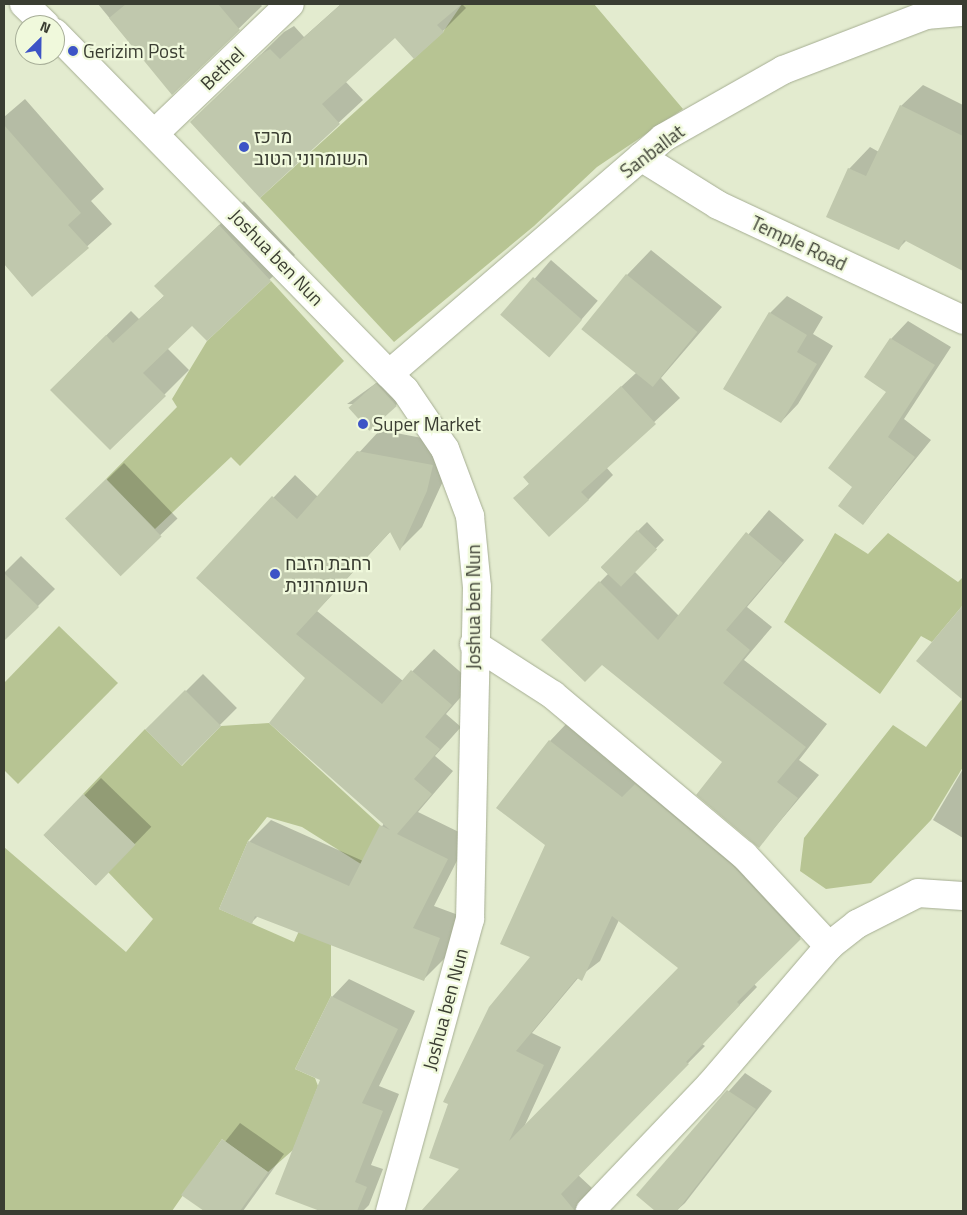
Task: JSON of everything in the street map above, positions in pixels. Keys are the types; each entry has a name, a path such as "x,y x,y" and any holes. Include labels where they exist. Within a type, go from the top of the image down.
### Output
{"street":[{"path":"24,4 36,15"},
{"name":"Bethel","path":"156,132 274,9"},
{"name":"Sanballat","path":"389,374 663,138 783,70 926,15 963,12"},
{"name":"Joshua ben Nun","path":"65,43 156,132 389,374 427,418 460,482 476,551 470,919 390,1211"},
{"name":"Temple Road","path":"641,157 718,205 963,320"},
{"path":"474,644 554,696 744,855 829,946"},
{"path":"590,1211 710,1085 829,946 856,924 918,893 963,896"}],"green space":[{"path":"462,4 594,4 683,109 597,167 534,226 394,342 260,198 443,32"},
{"path":"271,281 344,361 240,466 231,457 155,529 106,479 177,407 172,399 207,341"},
{"path":"835,533 868,554 888,533 958,582 963,577 963,605 932,642 921,636 880,694 784,622"},
{"path":"59,626 118,683 18,784 4,770 4,683"},
{"path":"962,699 963,767 931,820 871,883 826,889 800,871 804,838 893,725 926,747"},
{"path":"269,723 380,825 380,876 302,827 267,817 248,841 219,909 294,942 304,920 324,930 331,945 331,996 295,1069 315,1078 318,1086 293,1150 268,1172 222,1139 172,1211 4,1211 4,847 126,952 153,919 108,872 134,845 83,794 145,729 182,766 221,726"}],"building":[{"path":"126,4 218,4 240,30 172,95 109,18"},
{"path":"341,4 462,4 437,25 444,32 414,59 395,38 322,104 340,124 260,198 190,122 260,55 270,49 280,59"},
{"path":"900,105 963,136 963,271 904,240 899,250 826,217 848,168 866,176"},
{"path":"4,125 81,213 68,225 89,248 32,297 4,264"},
{"path":"219,225 271,281 207,341 192,326 143,373 166,396 110,450 50,390 106,335 113,343 164,296 154,286"},
{"path":"626,274 697,332 653,387 581,329"},
{"path":"533,277 582,320 549,357 500,315"},
{"path":"769,312 807,335 797,352 817,364 781,423 723,389"},
{"path":"890,338 935,365 888,437 915,457 863,525 838,506 852,487 828,468 886,392 864,377"},
{"path":"376,383 397,406 369,431 349,408"},
{"path":"621,386 656,424 581,492 589,500 549,537 513,498 529,484 523,477"},
{"path":"357,451 433,465 427,491 400,551 390,532 296,634 382,704 411,670 452,705 425,737 440,749 414,779 432,794 397,834 448,859 413,928 440,938 424,981 255,916 252,924 219,909 248,841 349,886 380,825 390,830 269,723 305,678 196,578 272,496 297,519"},
{"path":"106,479 162,537 121,576 65,519"},
{"path":"637,530 657,549 621,587 601,567"},
{"path":"746,532 783,563 726,630 750,650 723,683 806,747 777,782 798,798 759,848 696,795 722,762 602,665 585,682 541,640 599,581 658,640"},
{"path":"4,573 39,607 4,641"},
{"path":"963,605 963,700 916,661"},
{"path":"185,690 221,726 181,766 145,730"},
{"path":"549,740 622,797 635,784 733,866 801,939 737,1002 740,1005 686,1062 689,1064 561,1194 575,1211 421,1211 459,1169 429,1158 448,1104 443,1102 489,1007 530,957 500,944 545,845 496,808","holes":["612,916 678,968 509,1141 544,1065 516,1051 577,978 582,981"]},
{"path":"83,794 136,845 96,886 43,835"},
{"path":"331,996 398,1029 362,1103 383,1111 355,1182 367,1187 357,1211 320,1211 275,1194 320,1080 295,1069"},
{"path":"727,1090 756,1109 677,1211 655,1211 636,1195"},
{"path":"222,1139 268,1172 240,1211 204,1211 181,1195"}],"place":[{"name":"Gerizim Post","path":"73,51"},
{"name":"מרכז השומרוני הטוב","path":"244,147"},
{"name":"Super Market","path":"363,424"},
{"name":"רחבת הזבח השומרונית","path":"275,574"}]}
